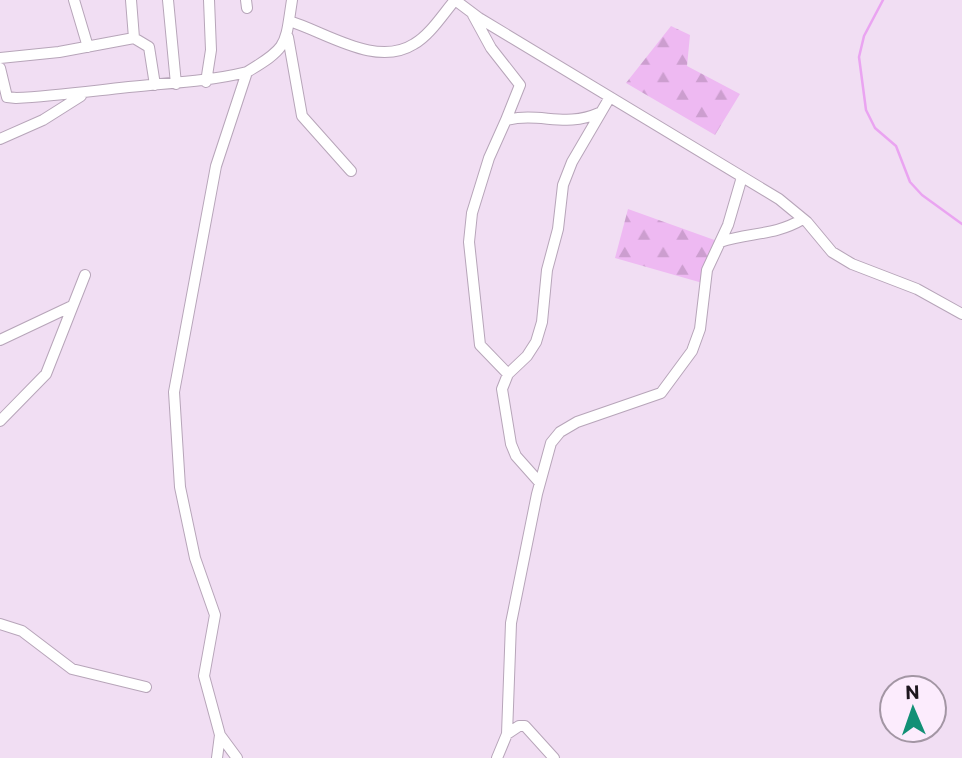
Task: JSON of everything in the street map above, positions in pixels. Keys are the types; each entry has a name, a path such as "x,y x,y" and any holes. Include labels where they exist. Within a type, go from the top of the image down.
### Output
{"street":[{"path":"74,0 88,47"},
{"path":"131,0 134,37"},
{"path":"168,0 176,84"},
{"path":"206,82 211,50 209,0"},
{"path":"292,0 288,37 302,116 351,171"},
{"path":"289,21 369,51 388,51 415,44 455,0 742,177 803,219 832,252 852,264 906,284 962,314"},
{"path":"472,12 491,48 520,85 489,158 472,213 469,242 480,345 484,353 508,373"},
{"path":"0,58 88,47 134,37 149,47 155,85"},
{"path":"0,68 7,97 83,95 155,85 206,82 247,72 270,58 288,37"},
{"path":"237,758 220,735 204,676 215,615 195,558 180,487 174,392 216,166 247,72"},
{"path":"0,139 43,120 83,95"},
{"path":"540,483 516,456 511,444 502,388 508,373 527,356 536,342 542,322 547,270 558,229 563,185 572,162 610,97"},
{"path":"506,120 529,116 578,121 599,113"},
{"path":"497,758 507,734 511,622 551,443 560,432 613,407 661,393 699,337 707,270 720,242 742,177"},
{"path":"720,242 740,236 779,232 803,219"},
{"path":"0,421 46,374 85,275"},
{"path":"0,340 72,306"},
{"path":"0,624 22,631 72,669 146,687"},
{"path":"507,734 519,726 525,726 554,758"},
{"path":"217,758 220,735"}],"green space":[{"path":"671,26 690,35 687,66 740,94 715,135 626,83"},
{"path":"628,209 720,242 706,284 615,258"}],"waterway":[{"path":"883,0 864,36 859,57 866,110 875,128 896,146 910,182 922,195 962,224"}]}
